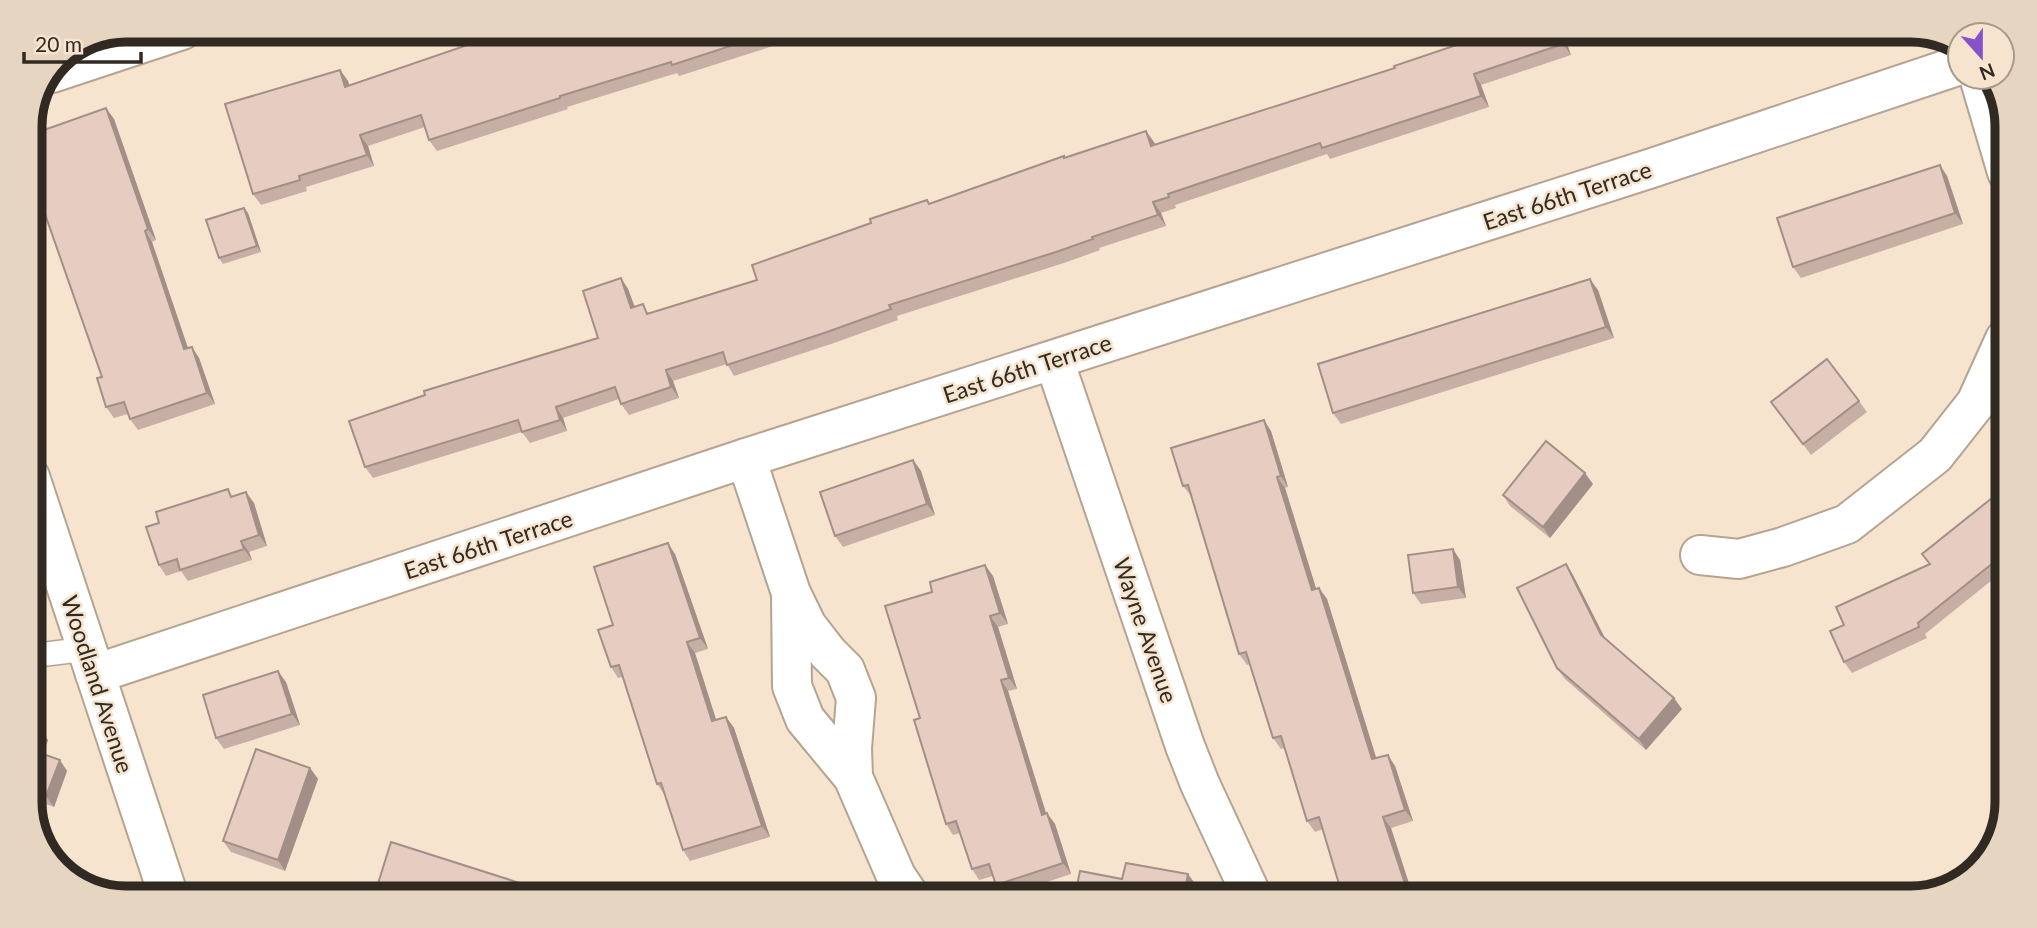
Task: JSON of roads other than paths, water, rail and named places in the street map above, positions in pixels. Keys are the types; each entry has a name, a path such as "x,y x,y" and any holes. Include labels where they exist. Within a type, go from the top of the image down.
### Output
{"street":[{"path":"66,68 146,42"},
{"name":"East 66th Terrace","path":"91,662 1054,360 1639,172 1946,70"},
{"path":"1983,91 1995,131"},
{"name":"Wayne Avenue","path":"1054,360 1185,746 1248,886"},
{"path":"1700,555 1739,559 1783,547 1847,524 1935,455 1976,403 1995,361"},
{"path":"746,458 791,593 807,626 845,670 856,698 853,777"},
{"name":"Woodland Avenue","path":"42,513 165,886"},
{"path":"791,593 792,686 805,719 853,777 903,886"}],"lane":[{"path":"42,656 91,662"}]}
